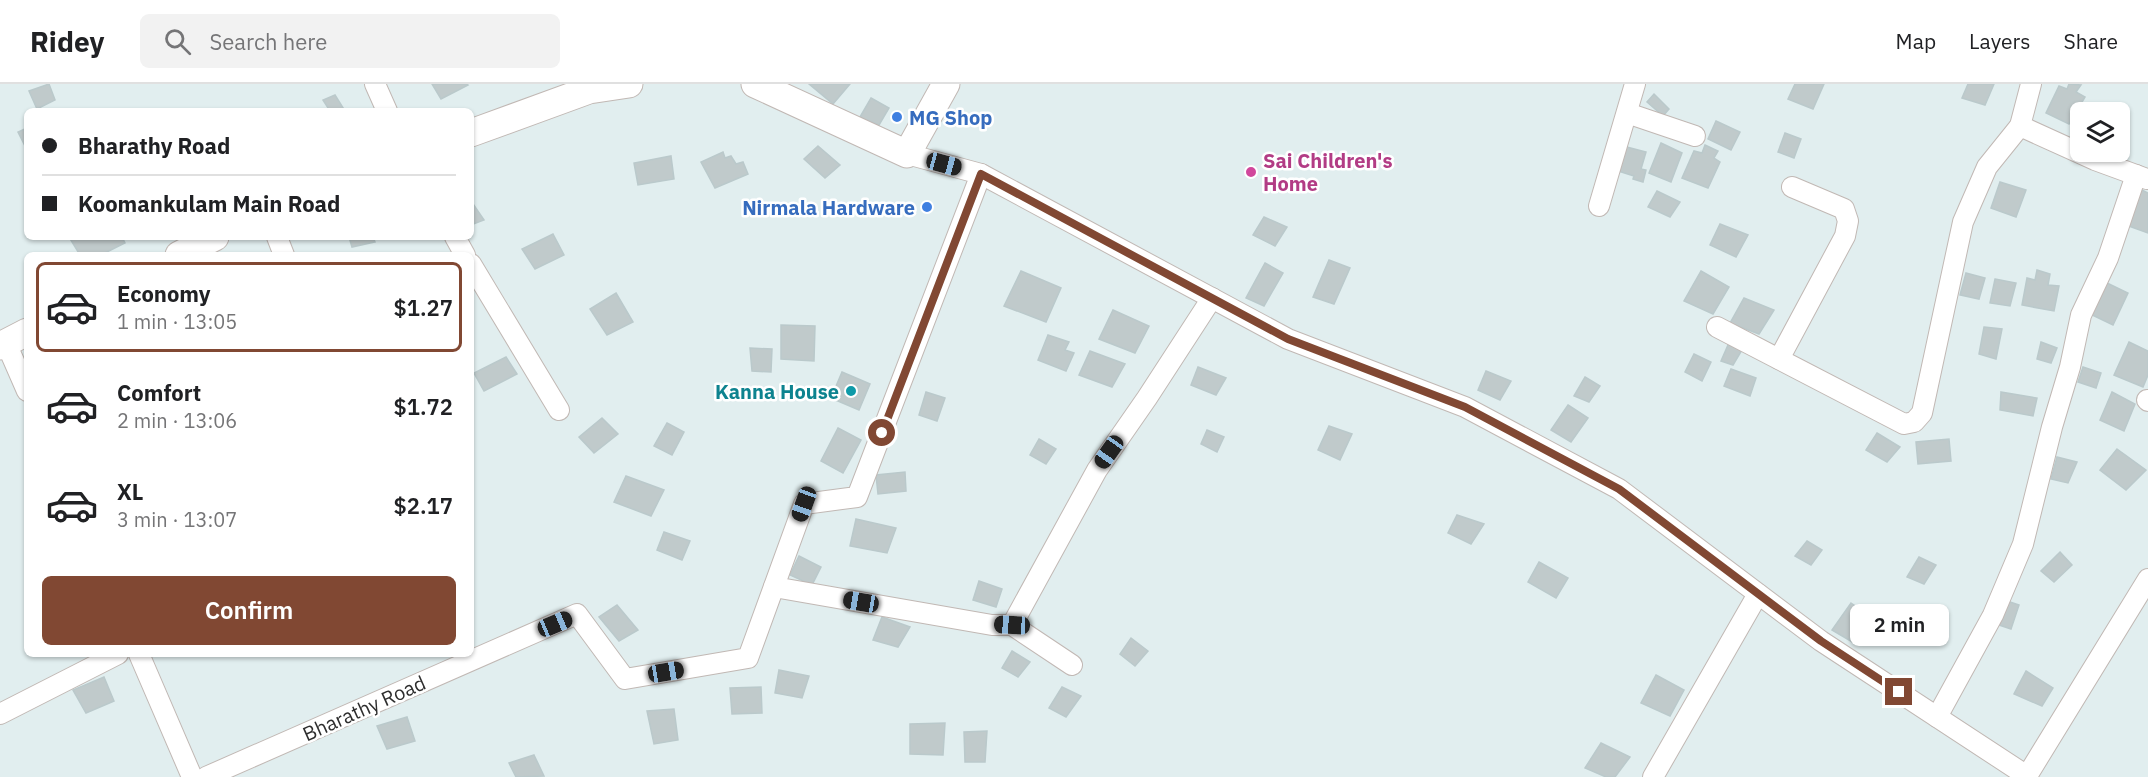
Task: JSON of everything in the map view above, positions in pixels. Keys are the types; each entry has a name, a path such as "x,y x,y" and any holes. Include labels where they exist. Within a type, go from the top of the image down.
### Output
{"street":[{"path":"375,84 386,108"},
{"path":"474,132 589,90 629,84"},
{"path":"755,84 907,154 981,174 1288,339 1465,407 1619,489 1821,641 2028,777 2148,579"},
{"path":"907,154 946,84"},
{"path":"1599,206 1635,84"},
{"path":"1717,327 1904,424 1914,422 1922,413 1963,222 1987,167 2020,126 2031,84"},
{"path":"1627,113 1695,136"},
{"path":"1937,717 1993,615 2023,544 2052,426 2070,367 2081,315 2142,177 2095,160 2020,126"},
{"name":"Bharathy Road","path":"206,777 577,614 625,679 748,658 804,504 857,498 981,174"},
{"path":"1779,359 1845,236 1848,221 1844,209 1792,187"},
{"path":"185,252 209,240"},
{"path":"474,269 559,410"},
{"path":"1012,625 1097,470 1212,298"},
{"path":"11,340 24,381"},
{"path":"774,587 992,624 1012,625 1072,665"},
{"path":"1653,777 1758,594"},
{"path":"0,714 112,657"},
{"path":"140,657 192,777"}],"building":[{"path":"49,84 55,100 37,108 29,91"},
{"path":"432,84 467,84 468,85 441,99"},
{"path":"809,84 850,84 833,104"},
{"path":"1795,84 1824,84 1813,109 1788,99"},
{"path":"1968,84 1994,84 1985,105 1962,98"},
{"path":"2069,84 2081,85 2076,92 2085,97 2082,102 2070,102 2069,124 2046,113 2059,86 2067,89"},
{"path":"1654,94 1669,109 1663,116 1647,102"},
{"path":"335,95 343,108 328,108 323,100"},
{"path":"871,98 889,108 879,125 860,117"},
{"path":"1716,121 1740,132 1731,150 1708,139"},
{"path":"24,129 24,144 18,132"},
{"path":"1785,133 1801,139 1794,158 1778,152"},
{"path":"1661,143 1682,153 1671,182 1649,173"},
{"path":"1705,145 1718,151 1714,158 1720,162 1708,188 1682,178 1694,151 1702,153"},
{"path":"818,146 840,165 825,178 804,159"},
{"path":"1623,146 1646,152 1641,169 1646,170 1643,182 1633,179 1634,176 1615,170"},
{"path":"723,152 725,158 731,156 736,164 743,162 748,174 715,188 701,162"},
{"path":"671,156 674,179 638,185 634,163"},
{"path":"2000,182 2026,190 2016,217 1991,208"},
{"path":"2140,189 2148,193 2148,233 2126,225"},
{"path":"1657,191 1680,202 1670,217 1648,207"},
{"path":"474,205 484,220 474,224"},
{"path":"1264,217 1287,227 1275,246 1253,235"},
{"path":"1720,224 1748,235 1736,257 1710,245"},
{"path":"553,234 564,255 535,269 522,249"},
{"path":"71,240 124,240 125,243 107,252 78,252"},
{"path":"350,240 374,240 375,242 352,247"},
{"path":"1329,260 1350,268 1334,304 1313,297"},
{"path":"1265,263 1283,273 1264,306 1246,298"},
{"path":"2037,270 2050,274 2048,285 2059,286 2054,311 2022,305 2027,278 2035,280"},
{"path":"1021,271 1061,288 1046,322 1004,306"},
{"path":"1701,271 1729,287 1713,314 1684,301"},
{"path":"1966,273 1985,278 1979,299 1960,295"},
{"path":"1995,279 2016,283 2010,306 1990,303"},
{"path":"2107,283 2128,293 2113,325 2090,314"},
{"path":"616,293 633,322 607,335 590,309"},
{"path":"1744,298 1774,310 1759,334 1730,323"},
{"path":"1113,310 1149,326 1135,353 1099,339"},
{"path":"781,325 815,326 814,361 781,359"},
{"path":"1984,327 2002,329 1996,359 1979,354"},
{"path":"1048,335 1069,342 1065,350 1074,353 1066,371 1038,360"},
{"path":"2041,342 2057,348 2051,363 2037,359"},
{"path":"2129,342 2148,351 2148,375 2143,387 2114,375"},
{"path":"1728,345 1742,350 1733,365 1721,361"},
{"path":"750,348 772,349 771,372 752,371"},
{"path":"1090,351 1125,364 1112,387 1079,375"},
{"path":"1694,354 1711,362 1702,381 1685,372"},
{"path":"506,357 517,374 484,391 474,373"},
{"path":"1198,367 1226,378 1216,395 1191,385"},
{"path":"2083,367 2101,373 2096,388 2078,382"},
{"path":"1731,369 1756,378 1750,396 1724,386"},
{"path":"1486,371 1511,381 1500,400 1478,390"},
{"name":"Kanna House","path":"842,372 870,384 859,410 831,398"},
{"path":"1585,377 1600,386 1589,402 1574,396"},
{"path":"926,392 945,398 937,421 919,415"},
{"path":"2001,392 2037,398 2033,416 2000,410"},
{"path":"2112,392 2135,404 2124,431 2100,420"},
{"path":"1568,405 1588,418 1571,442 1551,430"},
{"path":"602,418 618,434 594,453 579,437"},
{"path":"667,423 684,432 672,455 654,446"},
{"path":"1329,426 1352,434 1340,460 1318,450"},
{"path":"838,428 861,440 843,473 821,461"},
{"path":"1207,430 1224,437 1217,452 1201,444"},
{"path":"1877,433 1900,447 1887,462 1866,450"},
{"path":"1039,439 1056,449 1046,464 1030,455"},
{"path":"1949,439 1951,461 1918,464 1916,442"},
{"path":"2117,449 2146,470 2126,490 2100,470"},
{"path":"2057,457 2077,462 2068,483 2051,479"},
{"path":"905,472 906,491 878,494 876,475"},
{"path":"626,476 664,490 651,516 614,502"},
{"path":"1457,515 1484,524 1471,544 1448,533"},
{"path":"856,519 896,528 887,553 850,546"},
{"path":"664,532 690,541 682,560 657,550"},
{"path":"1807,541 1822,550 1811,565 1795,556"},
{"path":"2060,552 2072,565 2054,582 2041,571"},
{"path":"799,556 821,567 812,585 790,575"},
{"path":"1919,557 1936,565 1924,584 1907,577"},
{"path":"1539,562 1568,578 1556,598 1528,582"},
{"path":"979,581 1002,589 996,607 973,600"},
{"path":"2007,601 2019,605 2011,629 1999,625"},
{"path":"1851,603 1873,618 1854,643 1832,630"},
{"path":"617,605 638,630 619,641 599,617"},
{"path":"882,617 910,627 898,647 873,640"},
{"path":"1131,638 1148,651 1135,666 1120,654"},
{"path":"1012,651 1030,662 1018,677 1002,668"},
{"path":"779,670 809,676 802,698 775,693"},
{"path":"2026,671 2053,688 2042,706 2014,694"},
{"path":"1656,675 1684,690 1670,716 1641,703"},
{"path":"104,677 114,701 86,713 73,690"},
{"path":"761,687 762,713 732,714 730,688"},
{"path":"1062,687 1081,696 1066,717 1049,708"},
{"path":"674,709 678,740 654,744 647,711"},
{"path":"407,717 415,741 387,749 377,726"},
{"path":"945,723 943,755 910,754 910,724"},
{"path":"987,731 985,762 965,762 964,732"},
{"path":"1601,743 1630,757 1615,777 1606,777 1585,768"},
{"path":"534,755 544,776 516,777 509,763"}],"place":[{"name":"MG Shop","path":"897,117"},
{"name":"Sai Children's Home","path":"1251,172"},
{"name":"Nirmala Hardware","path":"927,207"},
{"name":"Kanna House","path":"851,391"}],"route":[{"path":"882,433 981,174 1288,339 1465,407 1619,489 1821,641 1899,692"}]}
